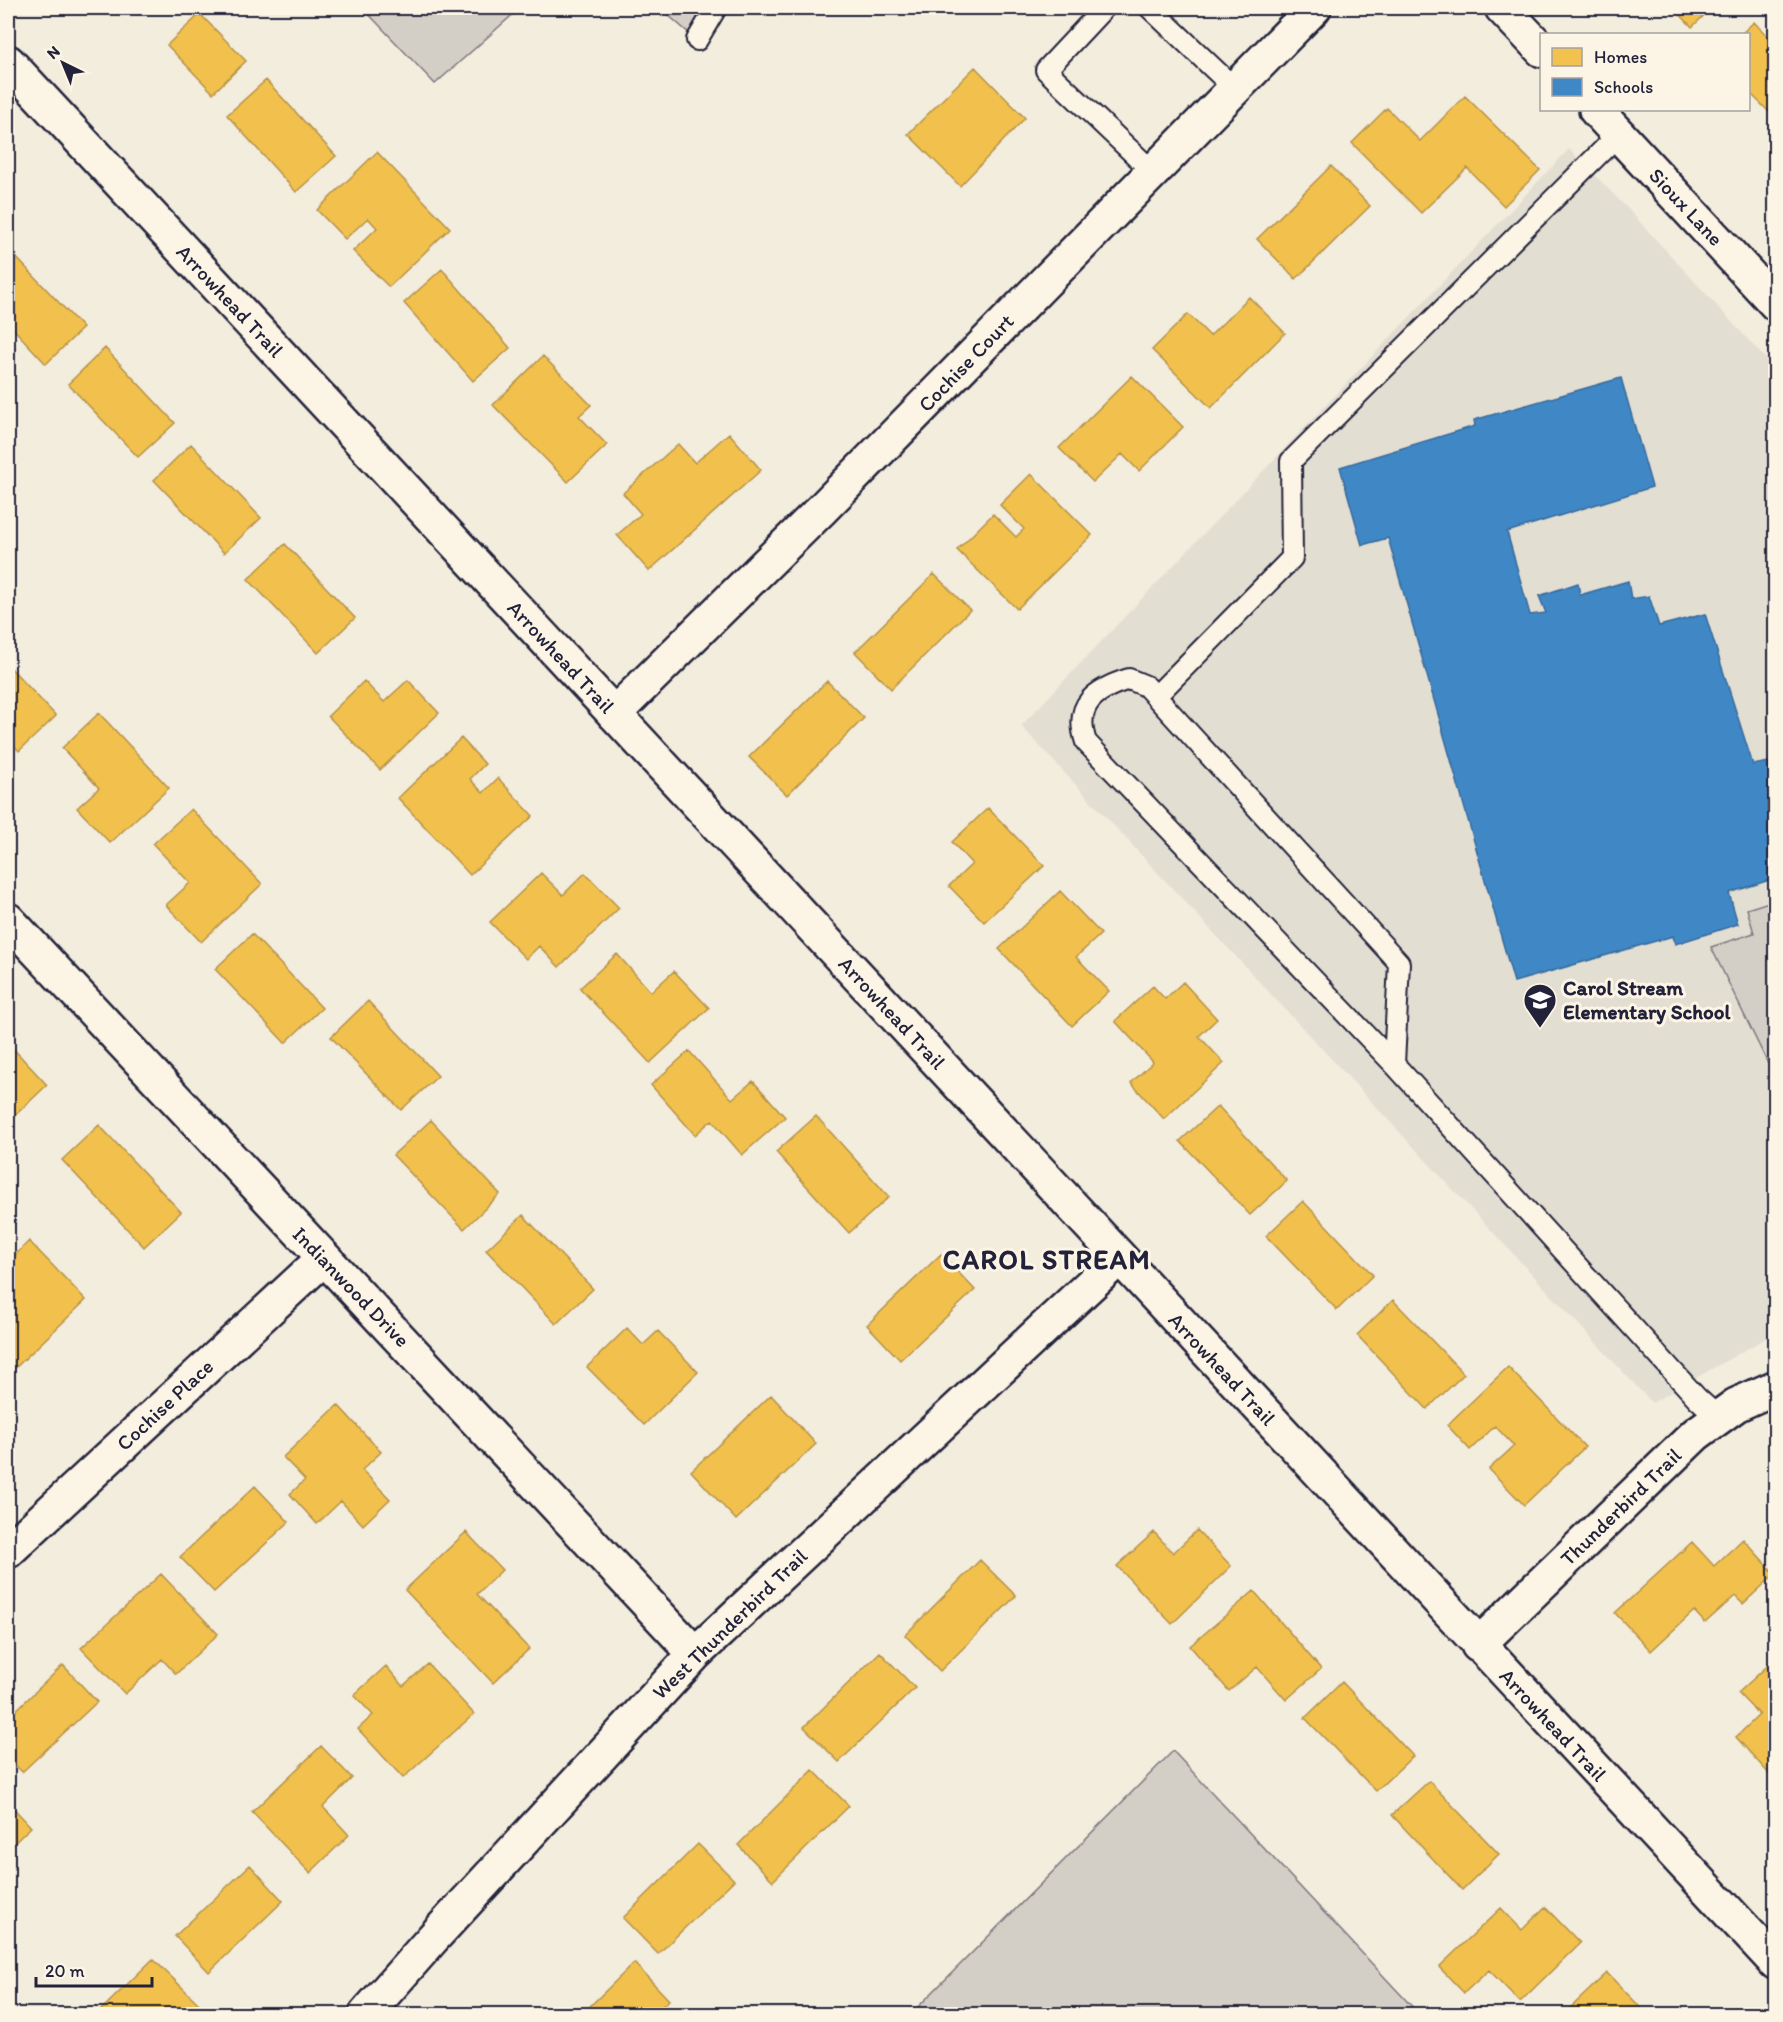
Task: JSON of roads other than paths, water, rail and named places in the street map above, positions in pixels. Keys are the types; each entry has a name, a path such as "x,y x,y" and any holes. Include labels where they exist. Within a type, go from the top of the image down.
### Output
{"street":[{"name":"Cochise Court","path":"614,714 822,509 1314,8"},
{"path":"1502,8 1540,48"},
{"name":"Arrowhead Trail","path":"8,62 1776,1964"},
{"name":"Sioux Lane","path":"1597,111 1776,304"},
{"name":"Indianwood Drive","path":"8,920 695,1654"},
{"name":"Cochise Place","path":"8,1551 323,1258"},
{"name":"West Thunderbird Trail","path":"366,2014 433,1938 695,1654 1119,1258"},
{"name":"Thunderbird Trail","path":"1478,1645 1696,1434 1736,1405 1776,1387"}],"lane":[{"path":"697,40 716,8"},
{"path":"1104,8 1046,70 1153,172"},
{"path":"1150,8 1235,89"},
{"path":"1156,696 1292,558 1291,461 1619,134"},
{"path":"1394,1064 1400,963 1146,686 1129,679 1104,687 1087,702 1080,725 1086,742 1394,1064 1697,1398 1719,1418"}],"place":[{"name":"Carol Stream Elementary School","path":"1540,1029"}],"district":[{"name":"CAROL STREAM","path":"1047,1260"}]}
